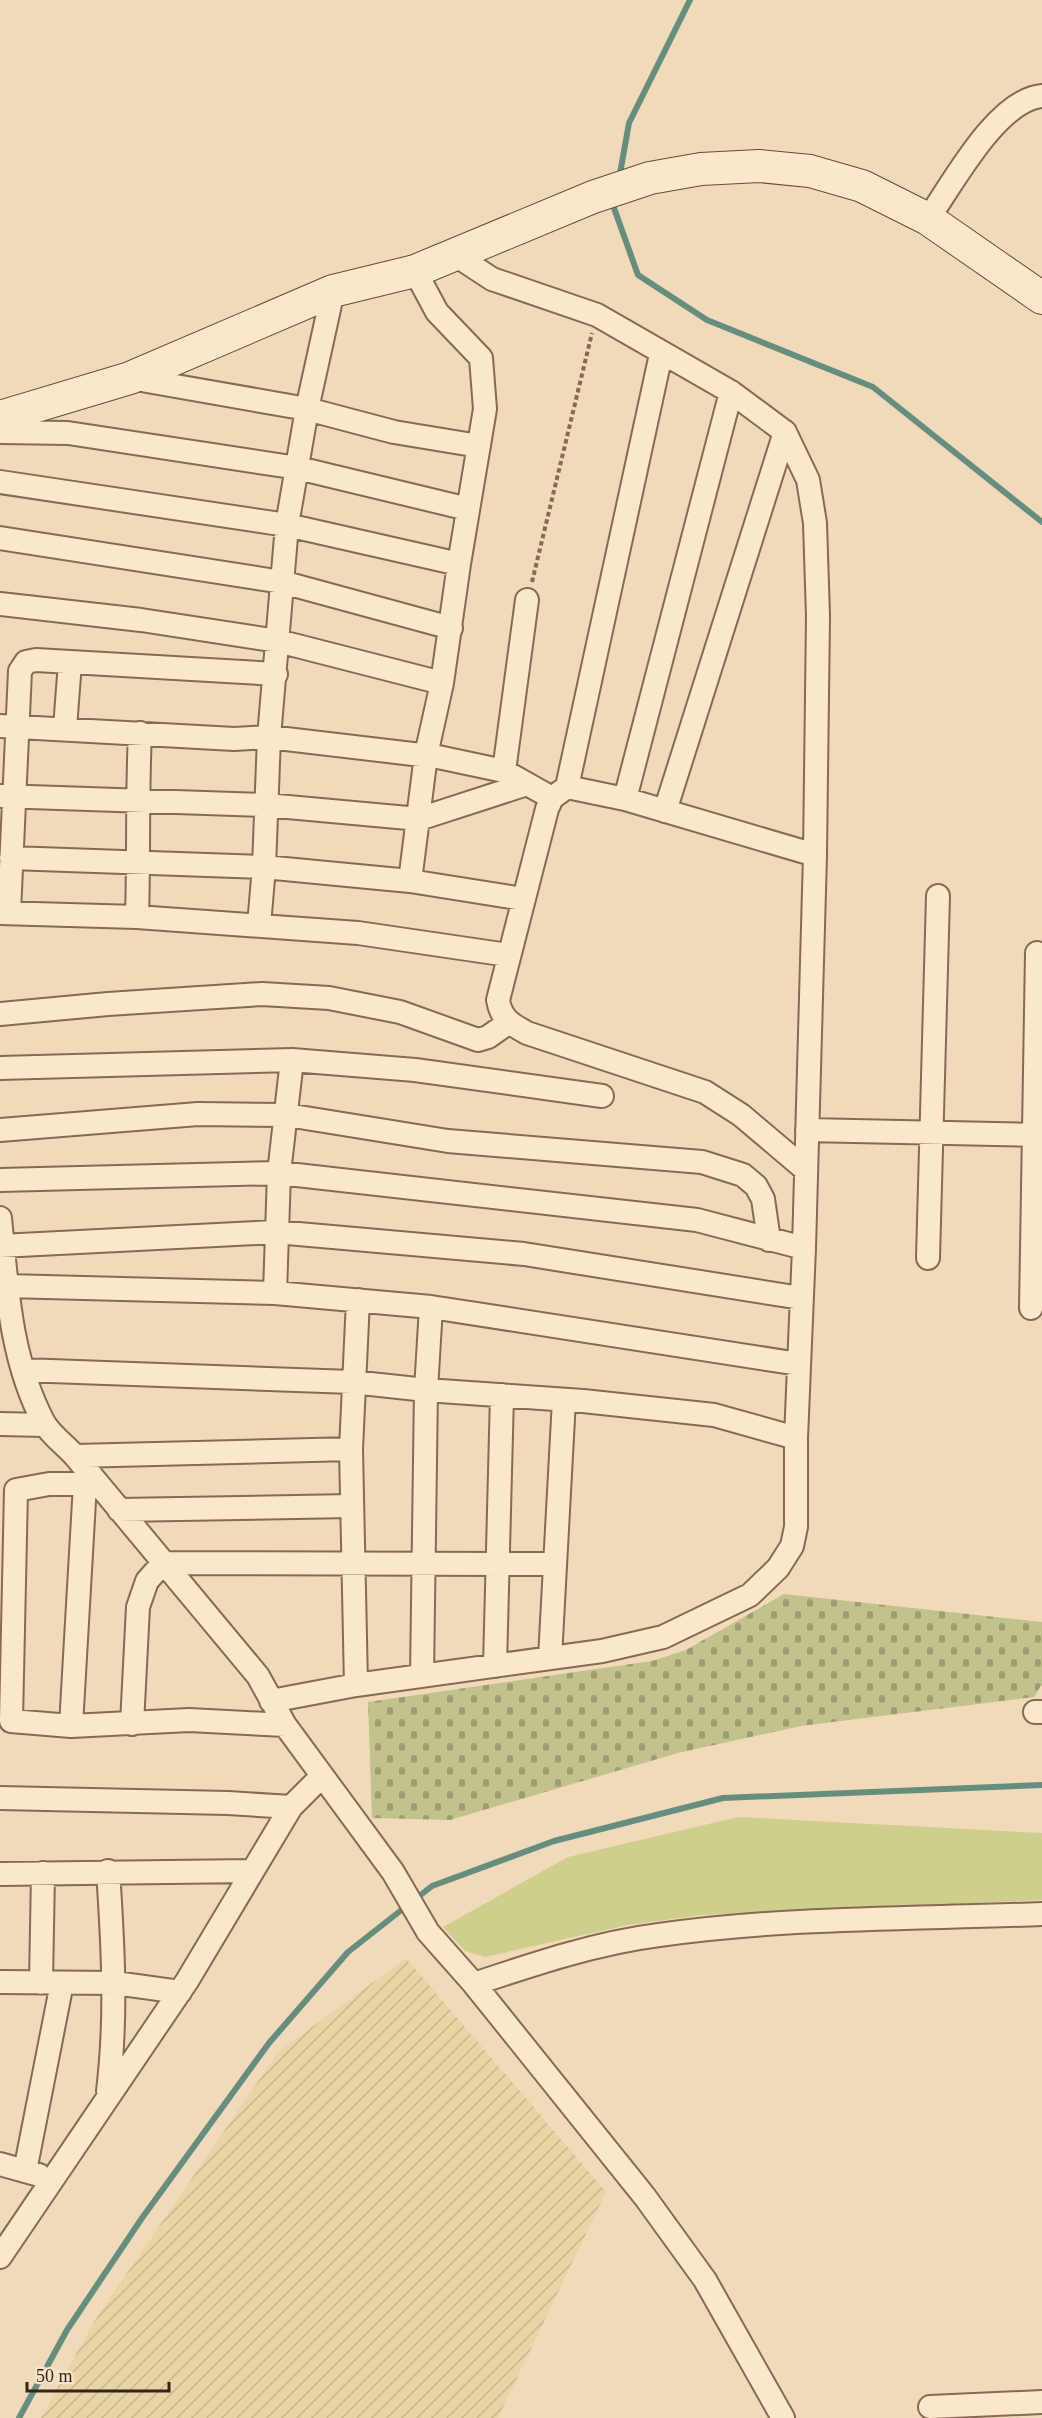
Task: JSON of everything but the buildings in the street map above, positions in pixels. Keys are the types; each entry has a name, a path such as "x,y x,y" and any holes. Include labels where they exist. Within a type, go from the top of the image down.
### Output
{"street":[{"path":"928,219 998,119 1014,105 1032,97 1042,96"},
{"path":"0,417 130,378 333,291 415,271 457,256 593,197 650,178 701,169 759,166 810,171 862,186 928,219 1042,298"},
{"path":"272,1701 356,1685 602,1651 663,1637 750,1595 778,1568 792,1546 796,1527 796,1438 804,1248 815,855 818,616 815,523 808,480 785,432 731,392 661,354 597,315 492,279 457,256"},
{"path":"410,881 426,755 442,683 485,409 481,358 437,312 415,271"},
{"path":"259,925 264,867 269,737 276,674 286,525 333,291"},
{"path":"661,354 560,793 523,898 508,954 498,1000 500,1013 508,1023 527,1033 705,1092 741,1115 806,1170"},
{"path":"130,378 308,409 394,432 479,446"},
{"path":"625,799 731,392"},
{"path":"0,432 68,433 298,468 468,508"},
{"path":"665,811 785,432"},
{"path":"0,482 286,525 459,564"},
{"path":"0,538 282,582 451,628"},
{"path":"504,771 527,600"},
{"path":"0,604 141,620 278,641 442,683"},
{"path":"276,674 31,660 22,666 9,726 8,796 11,858 5,913 137,917 358,933 508,954"},
{"path":"65,728 70,662"},
{"path":"9,726 234,739 269,737 426,755 504,771 527,784 560,793 625,799 815,855"},
{"path":"137,917 139,862 136,800 140,733"},
{"path":"8,796 266,805 419,819 527,784"},
{"path":"11,858 264,867 410,881 523,898"},
{"path":"928,1258 938,896"},
{"path":"1031,1308 1037,1229 1037,953"},
{"path":"0,1014 262,994 329,998 400,1012 477,1040 488,1037 508,1023"},
{"path":"0,1068 292,1060 415,1070 602,1096"},
{"path":"275,1293 279,1173 292,1060"},
{"path":"0,1130 198,1114 286,1115 448,1141 702,1162 743,1175 756,1186 763,1200 770,1240"},
{"path":"807,1130 1038,1135"},
{"path":"0,1180 279,1173 698,1220 804,1248"},
{"path":"0,1218 1,1246 7,1286 5,1326 14,1364 45,1425 75,1456 87,1479 119,1510 258,1676 285,1725 393,1872 428,1932 474,1984 645,2197 705,2280 783,2418"},
{"path":"1,1246 276,1232 524,1254 801,1298"},
{"path":"7,1286 275,1293 431,1307 799,1364"},
{"path":"356,1685 351,1449 352,1382 358,1300"},
{"path":"422,1676 426,1390 431,1307"},
{"path":"14,1364 352,1382 564,1400 714,1415 796,1438"},
{"path":"495,1666 502,1395"},
{"path":"550,1658 564,1400"},
{"path":"0,1424 45,1425"},
{"path":"75,1456 351,1449"},
{"path":"87,1479 8,1490 5,1720 70,1726 189,1720 285,1725"},
{"path":"70,1726 87,1479"},
{"path":"119,1510 352,1506"},
{"path":"132,1724 138,1607 147,1581 163,1563 555,1564"},
{"path":"0,2257 107,2096 180,1992 291,1807 321,1777"},
{"path":"0,1798 228,1803 291,1807"},
{"path":"0,1874 252,1870"},
{"path":"107,2096 114,2040 115,1983 108,1871"},
{"path":"25,2171 52,1983 44,1873"},
{"path":"474,1984 549,1959 657,1935 750,1925 1042,1914"},
{"path":"0,1982 115,1983 180,1992"},
{"path":"0,2164 52,2179"},
{"path":"930,2407 1042,2402"}],"path":[{"path":"527,600 597,315"}],"shaded area":[{"path":"406,1958 606,2192 498,2418 41,2418 93,2323 278,2052"}],"green space":[{"path":"784,1594 1042,1622 1042,1684 1034,1697 801,1726 678,1753 450,1820 372,1818 368,1702 652,1661 686,1650"},
{"path":"738,1817 1042,1833 1042,1900 702,1915 628,1925 485,1957 465,1951 443,1927 568,1857"}],"waterway":[{"path":"619,179 629,123 690,0"},
{"path":"616,198 614,208 638,275 707,320 873,387 1042,522"},
{"path":"19,2418 67,2330 142,2218 269,2043 348,1952 432,1886 554,1841 723,1798 1042,1785"}]}
